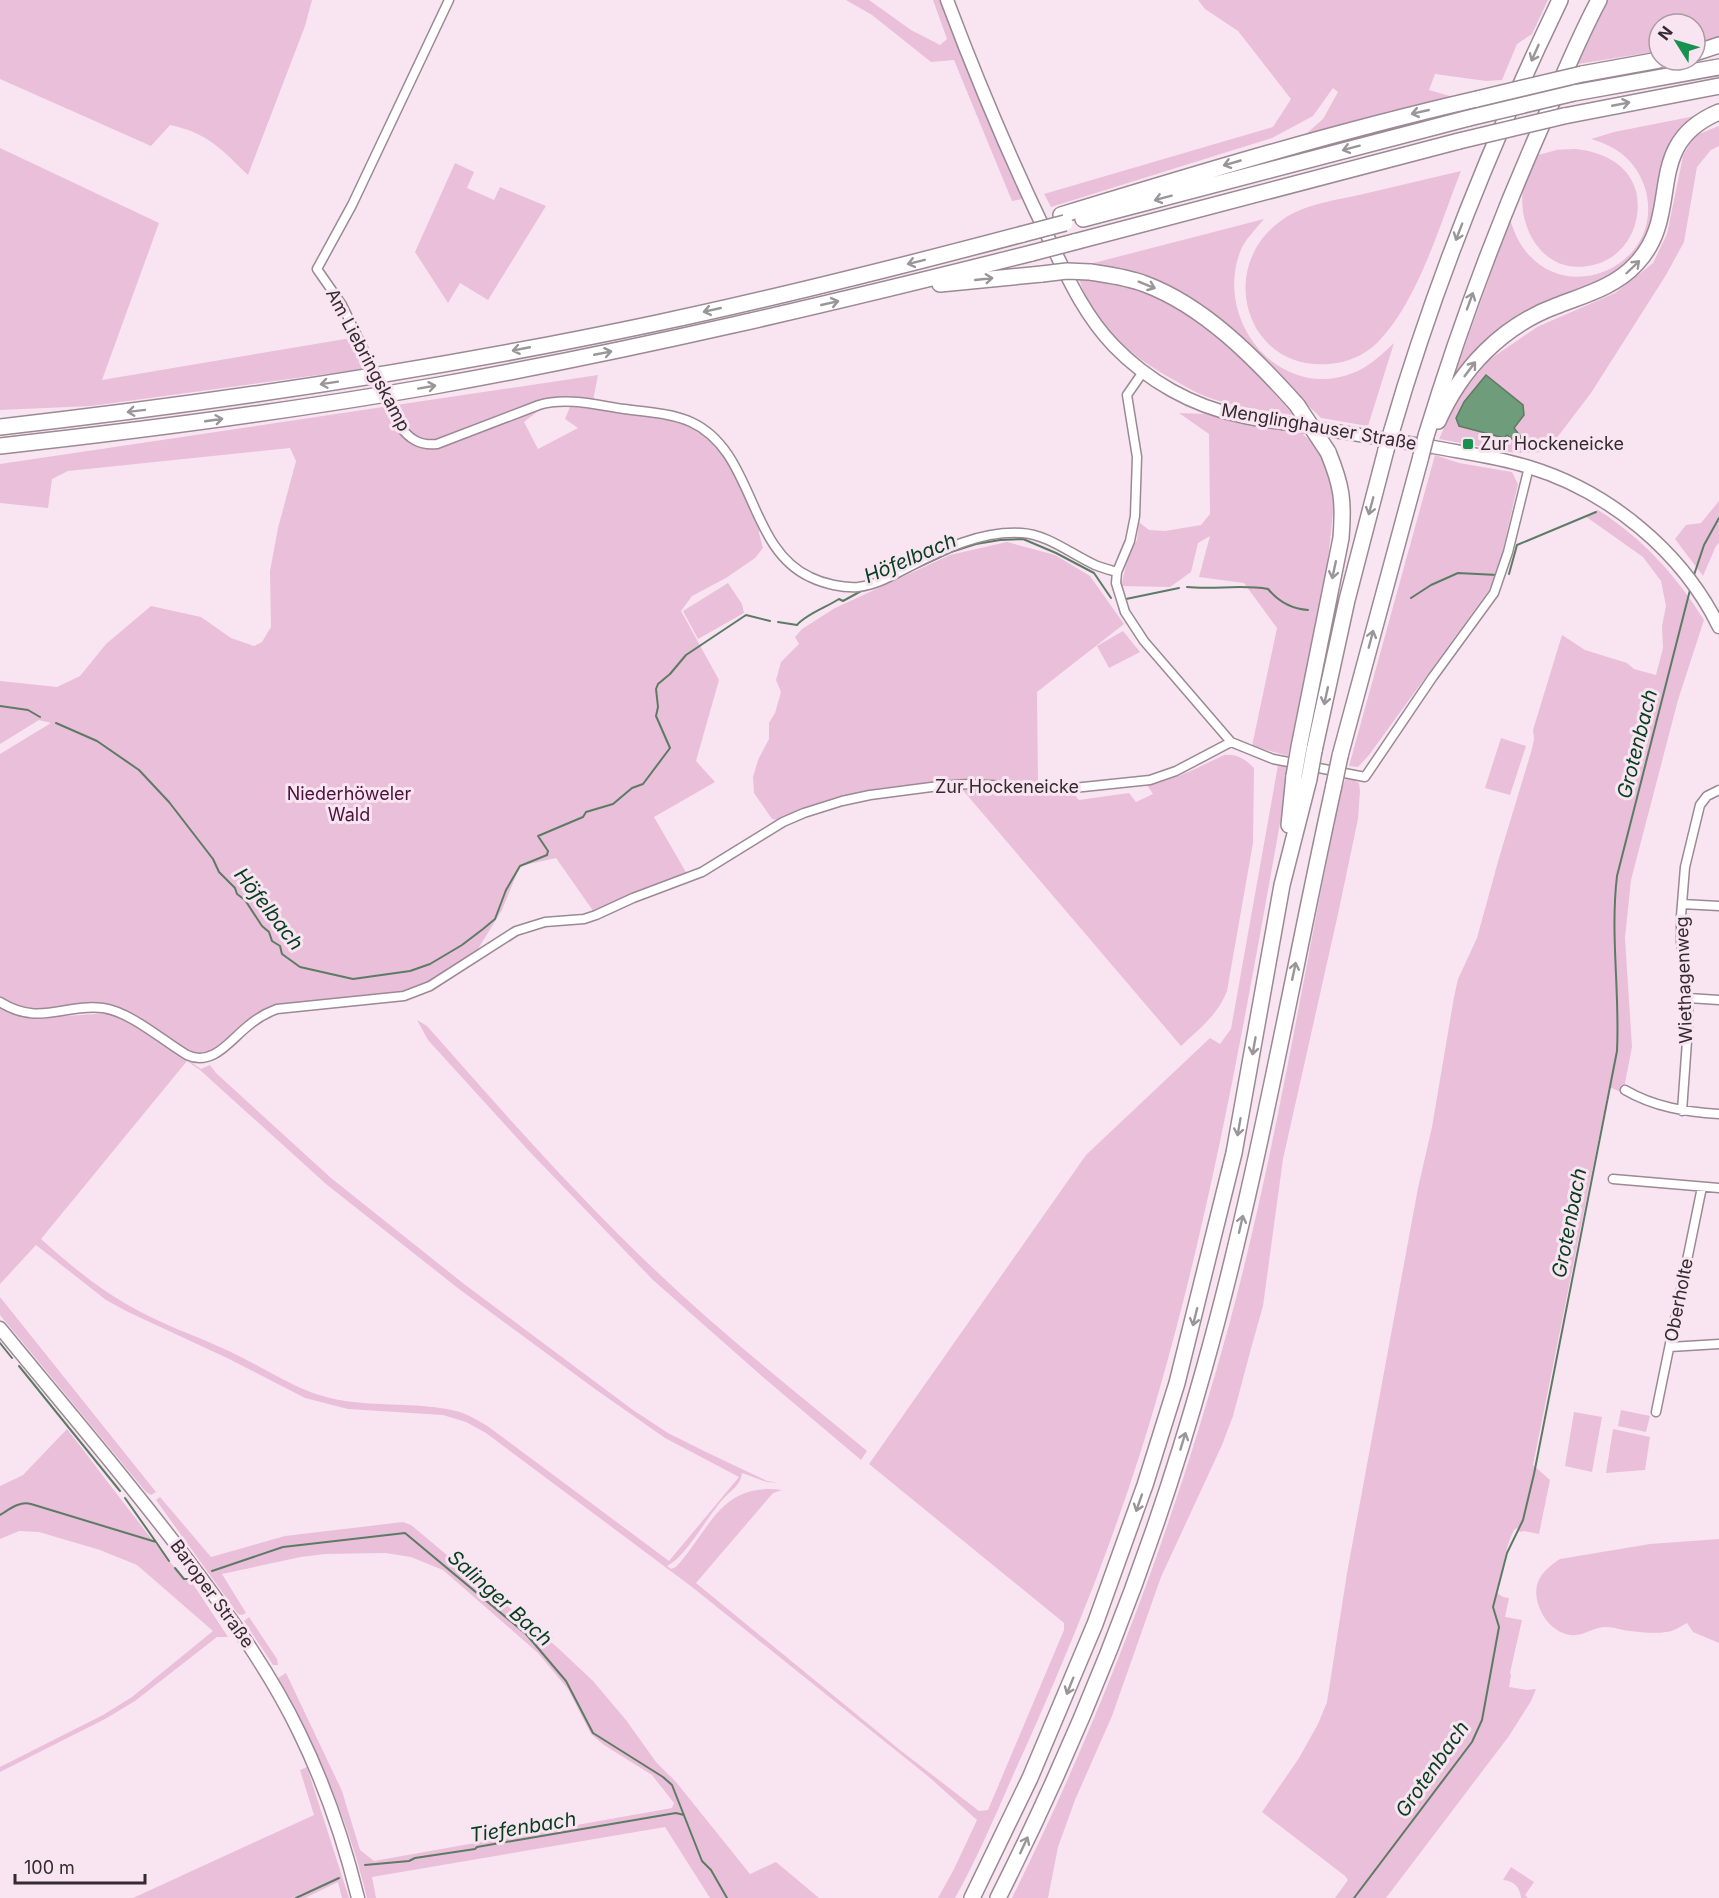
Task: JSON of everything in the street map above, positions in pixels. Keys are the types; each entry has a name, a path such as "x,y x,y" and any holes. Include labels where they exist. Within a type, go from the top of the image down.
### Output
{"highway":[{"path":"1301,778 1314,751 1347,600 1411,365 1458,233 1541,38 1560,0"},
{"path":"998,1898 1054,1780 1111,1647 1154,1530 1188,1423 1205,1368 1246,1203 1340,756 1453,350 1502,217 1599,0"},
{"path":"0,427 216,400 483,357 713,310 873,273 1019,235 1273,152 1412,114 1582,74 1647,62"},
{"path":"1063,219 1574,93 1719,67"},
{"path":"0,446 181,425 432,386 659,342 863,296 1459,141 1564,116 1719,86"},
{"path":"1428,437 1451,396 1471,367 1490,346 1525,320 1606,286 1637,264 1647,251 1659,225 1670,162 1679,141 1695,124 1719,112"},
{"path":"863,296 965,281 1067,272 1090,272 1123,277 1145,284 1178,300 1222,332 1273,379 1297,405 1328,452 1342,492 1342,520 1299,747 1301,778 1234,1153 1177,1383 1145,1485 1091,1633 1030,1778 972,1898"}],"street":[{"name":"Am Liebringskamp","path":"449,0 356,197 317,269 342,305 399,425 413,441 437,444 539,405 554,402 640,411 688,420 706,431 724,450 734,466 772,541 787,560 809,577 843,587 859,587 875,583 958,544 1001,534 1021,533 1035,535 1096,566 1117,572"},
{"name":"Menglinghauser Straße","path":"947,0 995,121 1074,290 1090,316 1114,346 1143,372 1164,387 1197,404 1239,416 1454,451 1528,466 1566,482 1610,506 1648,535 1686,576 1719,627"},
{"path":"1143,372 1127,395 1137,458 1135,516 1130,541 1117,572 1116,583 1119,596 1133,627 1231,742 1272,759 1365,777 1432,678 1494,593 1508,552 1528,466"},
{"name":"Zur Hockeneicke","path":"0,1002 12,1009 30,1013 95,1008 112,1010 130,1018 187,1055 193,1058 206,1058 221,1051 260,1017 277,1009 393,997 423,990 516,931 544,922 584,919 702,872 729,857 765,832 804,813 870,795 939,786 969,784 1064,789 1150,780 1176,771 1231,742"},
{"name":"Wiethagenweg","path":"1682,1111 1688,998 1681,941 1685,867 1700,805 1707,796 1719,790"},
{"path":"1682,904 1719,906"},
{"path":"1688,998 1719,1000"},
{"path":"1625,1090 1643,1099 1682,1111 1719,1114"},
{"path":"1613,1179 1719,1188"},
{"name":"Oberholte","path":"1656,1412 1702,1187"},
{"name":"Baroper Straße","path":"0,1328 164,1527 254,1652 299,1731 323,1785 341,1836 358,1898"},
{"path":"1670,1347 1719,1344"}],"green space":[{"path":"0,0 312,0 305,26 248,175 213,143 183,128 170,125 151,146 0,79"},
{"path":"846,0 869,0 911,30 940,45 947,39 933,0 940,0 1023,199 1012,201 954,60 931,62 872,15"},
{"path":"1198,0 1548,0 1532,34 1517,44 1502,80 1486,81 1435,74 1429,90 1453,97 1389,111 1305,135 1323,119 1338,92 1333,88 1313,116 1272,138 1051,207 1044,194 1273,127 1291,99 1238,31 1205,9"},
{"path":"1608,0 1719,0 1719,37 1707,41 1707,12 1647,12 1647,53 1578,64"},
{"path":"1695,116 1637,257 1607,281 1545,306 1447,396 1510,220 1524,249 1543,267 1566,276 1589,276 1611,268 1630,255 1643,235 1648,212 1644,185 1635,168 1624,155 1591,139 1614,132"},
{"path":"1719,126 1719,146 1711,150 1697,167 1684,242 1666,275 1591,393 1546,452 1515,453 1439,439 1458,398 1489,360 1537,327 1615,293 1653,263 1667,234 1683,156 1694,136"},
{"path":"0,148 159,223 102,380 351,338 362,369 91,406 0,410"},
{"path":"1576,149 1604,156 1620,166 1632,181 1638,204 1634,228 1621,249 1601,263 1588,266 1571,266 1557,262 1545,254 1535,243 1528,230 1522,199 1528,173 1538,155 1557,150 1550,150"},
{"path":"455,163 474,172 467,188 494,200 500,187 546,206 488,300 460,283 448,303 415,252"},
{"path":"1461,171 1416,284 1392,325 1373,347 1342,362 1329,364 1300,362 1277,351 1260,334 1249,312 1246,288 1249,263 1261,240 1282,220 1299,210 1319,204"},
{"path":"1264,219 1242,247 1234,278 1236,305 1245,329 1259,350 1278,366 1301,376 1326,379 1359,370 1375,360 1394,343 1368,426 1321,418 1195,303 1082,266"},
{"path":"1079,279 1106,280 1133,286 1160,297 1186,312 1234,351 1293,415 1225,403 1195,392 1158,371 1116,339 1095,312"},
{"name":"Niederhöweler Wald","path":"598,375 593,401 553,399 524,422 538,449 578,428 565,419 570,407 634,414 691,426 715,445 724,457 760,525 759,533 763,548 755,558 726,578 692,596 681,611 719,680 696,761 715,782 654,817 687,874 596,915 556,858 520,866 502,910 473,957 423,990 268,1012 266,1008 219,1048 204,1054 194,1053 171,1042 112,1005 41,1009 20,1006 0,997 0,754 51,723 39,720 0,744 0,681 57,687 80,676 106,644 151,606 201,617 231,638 254,646 262,642 271,627 270,571 278,528 296,461 290,448 68,471 52,479 48,508 0,503 0,464"},
{"path":"1179,413 1206,414 1299,431 1322,451 1335,494 1327,569 1288,756 1252,746 1277,628 1244,583 1199,577 1210,536 1198,543 1191,572 1170,587 1121,586 1129,553 1137,540 1139,522 1149,530 1165,531 1201,525 1210,514 1209,434"},
{"path":"1435,455 1459,463 1512,472 1518,484 1501,558 1489,590 1369,755 1358,767 1349,766"},
{"path":"1719,501 1719,543 1703,576 1675,539 1686,525 1701,523"},
{"path":"1598,510 1629,533 1657,559 1682,588 1704,620 1678,700 1631,880 1625,938 1632,1047 1623,1093 1609,1087 1533,1465 1550,1480 1539,1534 1520,1532 1517,1528 1514,1530 1497,1593 1509,1598 1505,1617 1522,1620 1509,1687 1536,1689 1509,1736 1386,1898 1335,1898 1348,1880 1345,1876 1262,1812 1299,1758 1327,1702 1347,1573 1458,979 1477,938 1532,749 1533,730 1562,635 1585,650 1656,675 1663,648 1662,626 1666,606 1661,581 1643,557 1585,516"},
{"path":"1007,542 1055,555 1090,576 1124,624 1037,692 1038,782 964,779 880,788 837,797 778,820 772,819 754,793 753,777 758,760 769,739 769,723 775,713 781,692 776,680 781,662 799,644 795,637 802,629 835,608 950,555"},
{"path":"728,583 742,604 744,613 698,639 683,611"},
{"path":"1123,631 1140,652 1109,668 1097,646"},
{"path":"1501,738 1526,746 1510,795 1485,788"},
{"path":"1224,755 1240,758 1254,768 1253,843 1227,991 1219,1007 1181,1046 961,788 1073,793 1079,800 1129,793 1136,802 1153,794 1147,785 1177,776"},
{"path":"1278,765 1290,768 1247,1003 1199,1237 1159,1391 1116,1525 1083,1612 993,1821 955,1898 938,1898 977,1820 929,1777 692,1587 486,1433 466,1422 443,1415 348,1409 305,1398 106,1300 36,1245 0,1284 0,1007 19,1015 37,1018 109,1013 132,1022 201,1069 210,1065 331,1178 464,1284 633,1410 668,1433 704,1451 767,1481 779,1483 767,1482 742,1473 738,1483 717,1506 682,1554 667,1566 671,1569 676,1567 708,1524 730,1501 744,1493 761,1489 782,1490 773,1493 696,1583 900,1750 979,1811 988,1810 1064,1630 1064,1623 869,1464 1086,1155 1210,1038 1220,1044 1231,1029","holes":["187,1061 200,1070 326,1184 459,1289 665,1438 739,1477 669,1561 489,1427 473,1418 460,1412 440,1408 361,1403 330,1398 304,1390 231,1352 140,1312 94,1283 41,1239"]},
{"path":"1347,776 1359,783 1358,819 1283,1159 1263,1306 1233,1416 1161,1577 1112,1716 1075,1800 1058,1847 1048,1898 1012,1898 1077,1759 1134,1617 1161,1545 1208,1399 1262,1191 1328,854 1342,787"},
{"path":"417,1020 427,1026 567,1182 681,1295 733,1341 867,1451 861,1460 653,1280 528,1150 428,1040"},
{"path":"0,1297 156,1492 151,1495 146,1492 0,1315"},
{"path":"1621,1410 1650,1416 1646,1432 1618,1426"},
{"path":"1574,1412 1602,1417 1592,1472 1565,1466"},
{"path":"67,1429 185,1580 191,1581 228,1637 217,1637 135,1701 105,1719 0,1772 0,1767 103,1715 132,1697 213,1631 137,1565 100,1550 39,1532 19,1531 0,1539 0,1486 23,1475"},
{"path":"1613,1429 1650,1437 1645,1470 1606,1473"},
{"path":"160,1497 211,1557 285,1536 403,1522 411,1525 558,1648 593,1681 626,1720 656,1762 676,1782 750,1874 776,1862 819,1898 710,1898 665,1827 372,1877 376,1898 367,1898 351,1841 330,1785 278,1678 286,1673 342,1791 360,1850 374,1861 672,1808 674,1803 652,1775 604,1745 591,1734 568,1689 538,1653 443,1570 411,1557 385,1553 325,1554 222,1574 246,1613 238,1614 156,1500"},
{"path":"1719,1539 1719,1643 1693,1632 1687,1623 1662,1633 1606,1627 1571,1635 1552,1626 1542,1613 1536,1589 1539,1579 1560,1559 1650,1544"},
{"path":"249,1617 277,1659 278,1665 273,1665 244,1621"},
{"path":"307,1767 349,1898 342,1898 338,1882 305,1898 133,1898 314,1815 300,1770"},
{"path":"1511,1867 1534,1882 1525,1895 1528,1898 1521,1898 1516,1885 1503,1880"}],"shaded area":[{"path":"1486,375 1523,405 1524,415 1514,428 1521,437 1519,440 1513,440 1507,435 1504,438 1459,426 1456,418 1464,402"}],"waterway":[{"name":"Höfelbach","path":"1509,574 1517,545 1596,512"},
{"name":"Grotenbach","path":"1693,578 1704,545 1719,518"},
{"name":"Höfelbach","path":"899,576 951,552 976,544 1023,539 1094,573 1111,598"},
{"name":"Höfelbach","path":"1411,598 1431,585 1458,573 1497,575"},
{"name":"Höfelbach","path":"1187,587 1268,589 1286,604 1308,610"},
{"name":"Höfelbach","path":"1126,599 1179,588"},
{"name":"Höfelbach","path":"778,622 797,625 811,614 839,599 843,601 863,590"},
{"name":"Grotenbach","path":"1354,1898 1472,1742 1482,1720 1499,1627 1493,1607 1507,1553 1523,1520 1534,1474 1617,1051 1614,920 1617,876 1690,590"},
{"name":"Höfelbach","path":"56,723 97,741 139,770 169,802 213,859 219,872 235,888 237,894 245,900 262,926 269,932 272,941 280,946 282,954 300,967 353,979 410,971 430,964 462,945 495,919 506,890 520,866 547,855 548,851 538,836 583,817 586,812 613,804 632,788 643,784 670,748 656,716 658,707 656,689 658,684 686,655 746,615 770,621"},
{"name":"Höfelbach","path":"0,706 28,710 40,717"},
{"path":"0,1343 12,1358"},
{"path":"19,1366 120,1491"},
{"path":"125,1498 156,1542"},
{"name":"Salinger Bach","path":"0,1515 19,1505 31,1504 156,1542 169,1561"},
{"name":"Salinger Bach","path":"212,1571 283,1547 405,1533 526,1634 566,1681 593,1733 672,1785 702,1861 711,1870 727,1898"},
{"name":"Salinger Bach","path":"175,1568 184,1579 190,1579"},
{"name":"Tiefenbach","path":"365,1865 409,1861 415,1858 676,1813 684,1815"},
{"name":"Tiefenbach","path":"296,1898 339,1878"}],"place":[{"name":"Zur Hockeneicke","path":"1468,444"}]}
